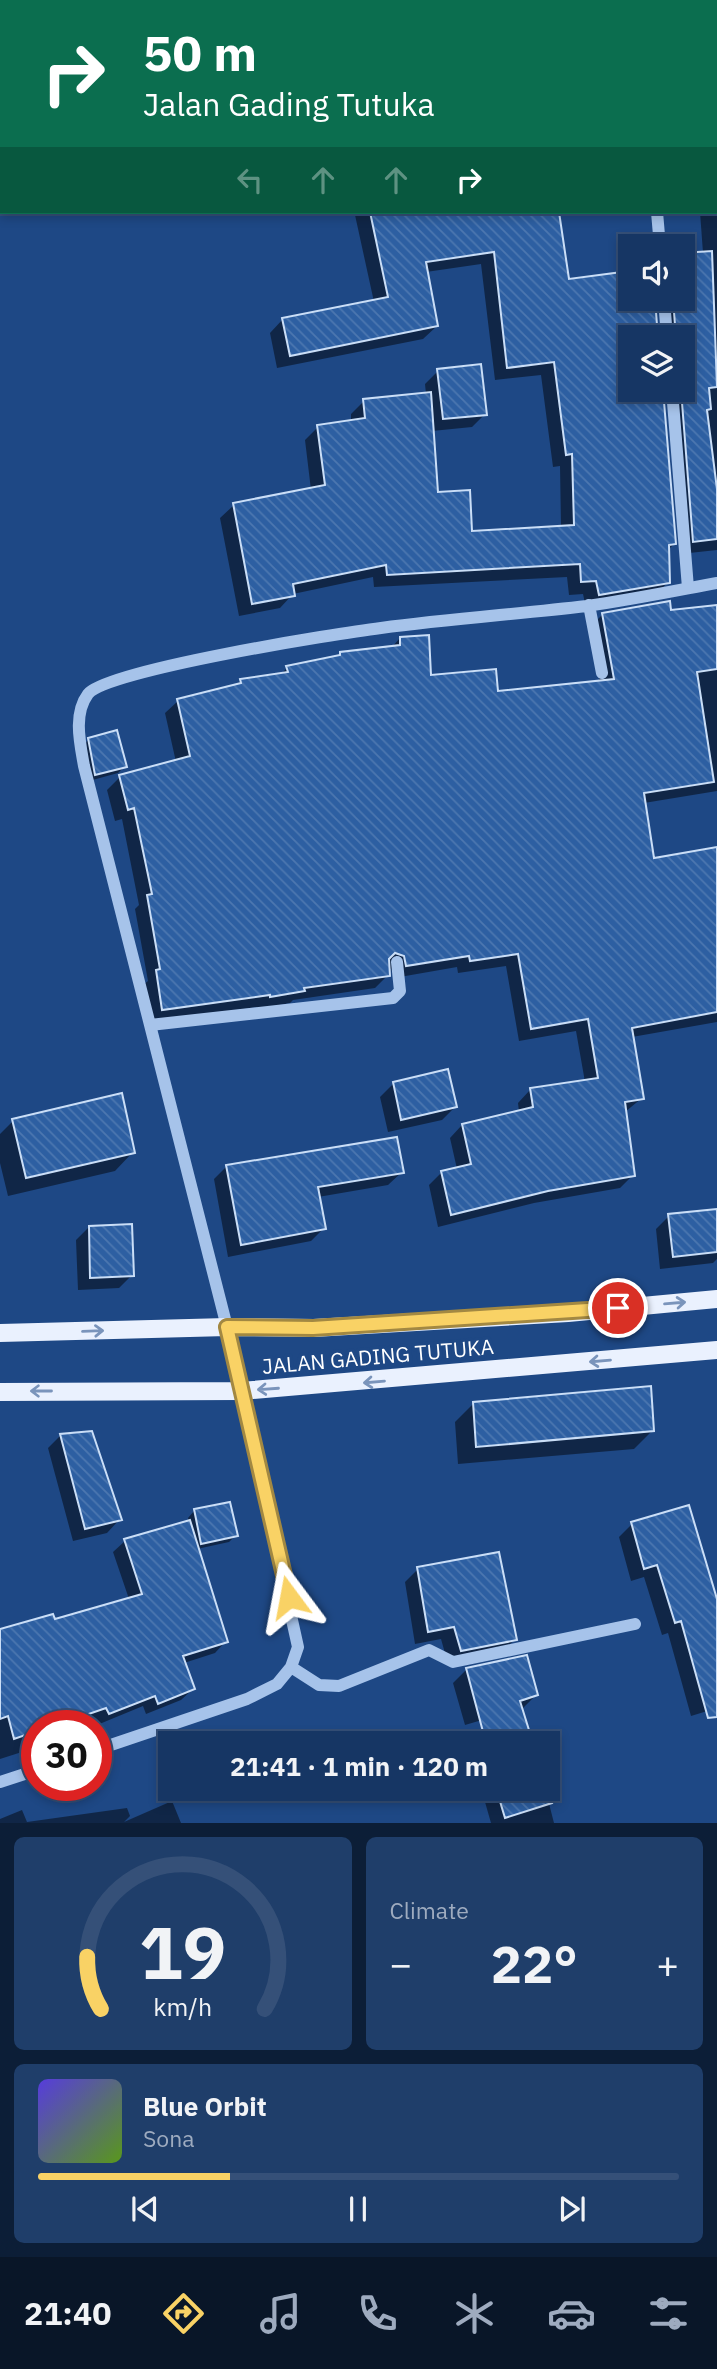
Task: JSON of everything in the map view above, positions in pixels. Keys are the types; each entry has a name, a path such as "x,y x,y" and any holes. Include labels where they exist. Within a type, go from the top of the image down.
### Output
{"main road":[{"name":"JALAN GADING TUTUKA","path":"0,1333 227,1327 327,1328 568,1313 717,1299"},
{"name":"JALAN GADING TUTUKA","path":"0,1392 241,1391 717,1350"}],"street":[{"path":"657,214 659,234"},
{"path":"673,402 688,588"},
{"path":"112,1745 247,1699 277,1684 291,1667 298,1647 295,1623 227,1327 78,736 79,720 88,694 107,683 167,667 367,630 589,605 717,583"},
{"path":"589,605 602,673"},
{"path":"150,1025 393,998 400,990 397,962"},
{"path":"291,1667 319,1685 339,1686 429,1650 453,1662 635,1624"},
{"path":"0,1782 21,1775"}],"building":[{"path":"370,214 559,214 569,279 618,273 618,311 656,311 657,325 618,325 618,402 664,402 676,544 669,545 670,583 599,595 596,581 581,582 580,564 387,575 386,565 293,584 295,596 252,604 233,503 325,485 317,425 365,418 363,399 431,392 438,492 470,490 472,531 574,525 572,454 566,455 554,362 507,368 494,252 426,262 438,326 290,356 282,318 388,297"},
{"path":"712,251 717,387 709,388 711,409 707,410 717,489 717,539 693,542 682,402 695,402 695,325 675,325 674,311 695,311 695,252"},
{"path":"481,364 487,415 443,419 437,369"},
{"path":"670,601 671,610 717,605 717,669 697,672 714,782 644,793 654,858 717,847 717,1012 632,1028 644,1099 625,1102 635,1176 548,1191 451,1215 441,1171 471,1164 462,1124 533,1107 530,1088 598,1078 588,1019 531,1029 518,954 470,961 469,956 406,966 404,956 395,953 389,959 390,976 304,988 305,991 270,997 162,1010 156,970 160,969 147,895 152,894 134,808 128,810 119,775 190,756 177,699 241,683 240,679 288,672 286,666 340,655 340,652 400,645 400,637 429,635 431,675 496,669 498,691 614,679 602,613"},
{"path":"117,730 127,767 95,775 88,738"},
{"path":"448,1069 457,1107 401,1120 393,1082"},
{"path":"122,1093 135,1153 26,1178 12,1119"},
{"path":"397,1137 404,1173 318,1187 326,1229 241,1245 226,1165"},
{"path":"717,1209 717,1252 673,1257 668,1214"},
{"path":"132,1224 134,1276 90,1278 89,1226"},
{"path":"651,1386 654,1431 476,1447 473,1402"},
{"path":"92,1431 122,1520 85,1529 60,1434"},
{"path":"230,1502 238,1536 201,1544 194,1509"},
{"path":"689,1505 717,1599 717,1717 708,1718 681,1621 675,1623 657,1565 644,1569 631,1522"},
{"path":"190,1520 228,1642 183,1656 195,1689 158,1704 155,1696 112,1713 112,1710 106,1708 21,1710 21,1737 14,1739 8,1716 0,1719 0,1629 53,1614 55,1619 142,1594 124,1539"},
{"path":"499,1552 517,1640 461,1651 454,1627 428,1632 417,1567"},
{"path":"527,1655 538,1695 520,1701 529,1731 483,1731 466,1668"},
{"path":"500,1801 551,1801 552,1803 505,1818"}],"route":[{"path":"289,1597 227,1327 313,1328 618,1308"}]}
